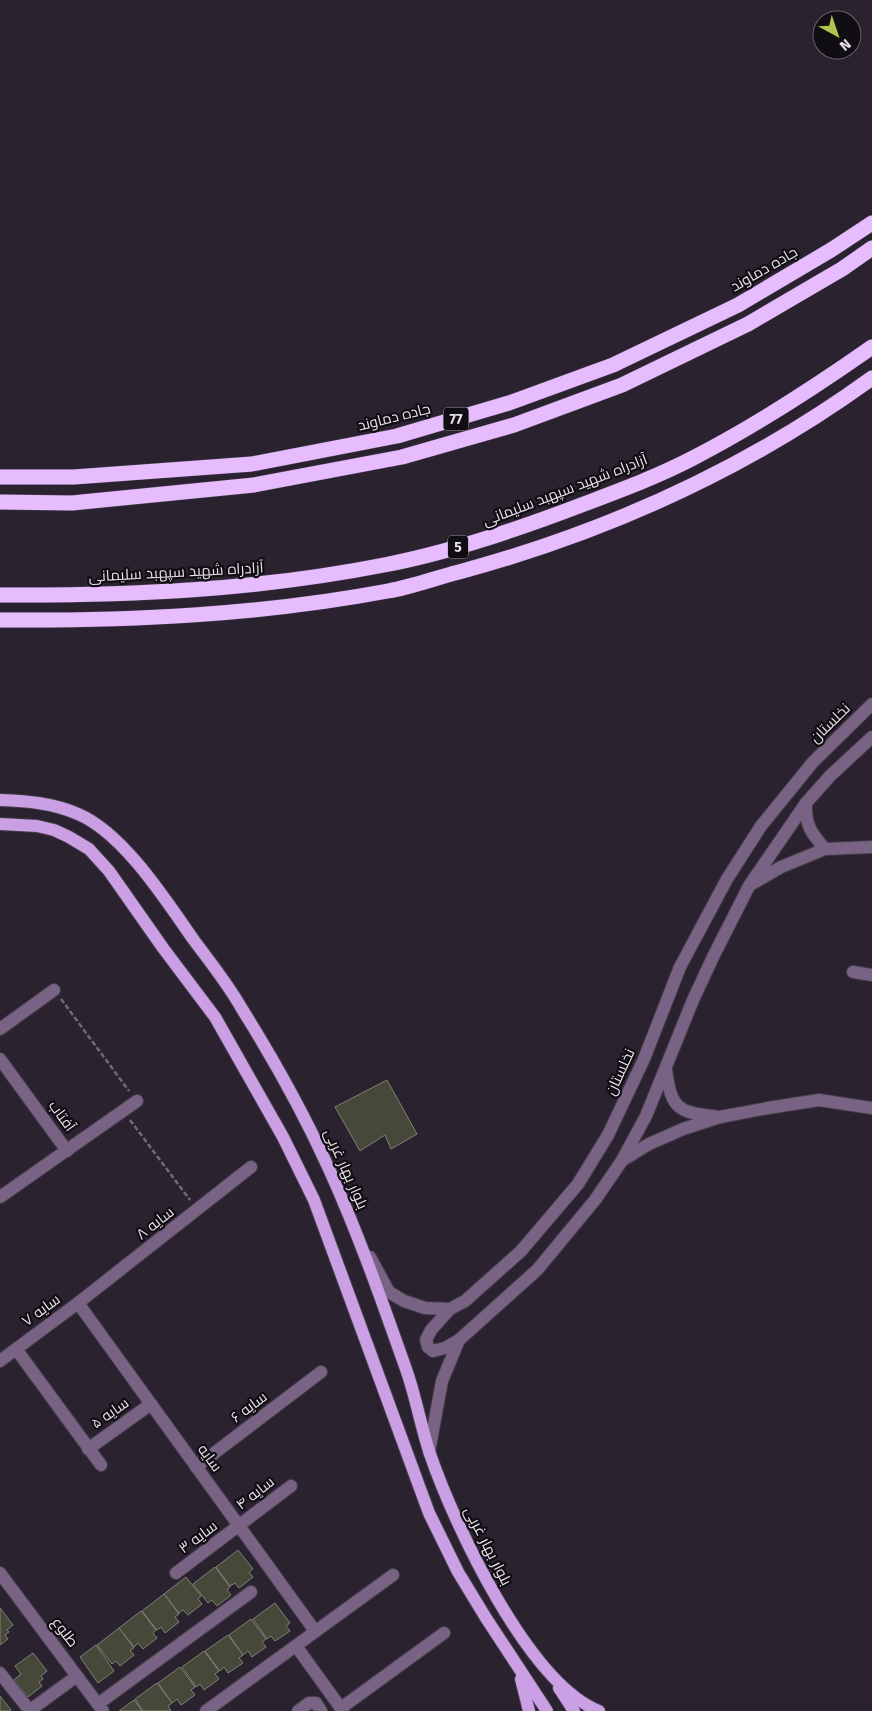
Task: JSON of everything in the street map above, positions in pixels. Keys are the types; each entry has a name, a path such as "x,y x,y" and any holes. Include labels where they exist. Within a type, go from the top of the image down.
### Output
{"highway":[{"name":"جاده دماوند","path":"0,477 74,477 252,464 397,436 453,420 509,403 613,365 738,305 831,250 872,222"},
{"name":"77","path":"0,502 72,502 254,485 402,457 514,425 622,386 748,324 842,269 872,248"},
{"name":"آزادراه شهید سپهبد سلیمانی","path":"0,595 168,592 275,583 385,565 491,538 630,487 694,458 816,386 872,347"},
{"name":"5","path":"0,620 170,617 278,608 390,591 490,564 572,536 640,509 703,480 768,446 823,412 872,378"}],"main road":[{"name":"بلوار بهار غربی","path":"0,800 48,804 81,815 115,840 160,892 241,1006 302,1111 350,1218 408,1375 429,1452 449,1504 501,1605 535,1657 544,1667"},
{"path":"0,824 37,826 54,830 88,849 109,871 215,1017 283,1137 314,1200 429,1513 458,1572 547,1711"},
{"path":"518,1667 528,1711"},
{"path":"544,1667 574,1711"},
{"path":"544,1667 560,1685 589,1707 599,1711"}],"street":[{"name":"نخلستان","path":"459,1340 445,1348 433,1351 428,1347 426,1340 431,1330 450,1309 465,1301 521,1252 578,1184 608,1135 644,1059 680,967 727,879 761,826 813,762 872,704"},
{"path":"429,1452 442,1382 459,1340 537,1270 595,1200 621,1162 646,1116 693,1000 749,886 806,803 830,776 872,737"},
{"path":"806,803 806,818 813,835 826,849"},
{"path":"749,886 781,867 826,849 872,847"},
{"path":"853,972 872,975"},
{"path":"0,1029 54,990"},
{"name":"آفتاب","path":"0,1196 67,1151 1,1062"},
{"path":"666,1069 669,1091 677,1106 691,1114 720,1117"},
{"path":"621,1162 650,1144 683,1129 720,1117 819,1100 872,1108"},
{"path":"67,1151 137,1101"},
{"name":"سایه ۸","path":"78,1303 251,1167"},
{"path":"350,1218 389,1292 404,1301 425,1308 450,1309"},
{"name":"سایه ۷","path":"0,1361 78,1303"},
{"name":"سایه","path":"78,1303 315,1632"},
{"path":"16,1349 101,1465"},
{"name":"سایه ۶","path":"196,1467 321,1372"},
{"name":"سایه ۵","path":"88,1449 151,1404"},
{"name":"سایه ۴","path":"239,1526 291,1486"},
{"name":"سایه ۳","path":"176,1574 239,1526"},
{"name":"طلوع","path":"0,1573 101,1708"},
{"path":"206,1711 393,1575"},
{"path":"101,1708 252,1592"},
{"path":"296,1646 342,1709 444,1633"},
{"path":"0,1673 29,1711 77,1676"},
{"path":"298,1711 309,1703 316,1702 322,1711"}],"path":[{"path":"54,990 137,1101"},
{"path":"123,1111 197,1210"}],"building":[{"path":"387,1080 417,1134 391,1149 385,1135 360,1151 335,1107"},
{"path":"238,1550 253,1569 249,1572 253,1577 239,1588 235,1583 230,1586 216,1567"},
{"path":"215,1567 230,1587 227,1590 231,1595 217,1606 212,1600 208,1603 193,1584"},
{"path":"186,1577 201,1596 198,1599 202,1604 188,1615 183,1610 179,1613 164,1594"},
{"path":"164,1594 179,1614 175,1617 179,1622 165,1633 161,1627 157,1630 142,1611"},
{"path":"275,1603 290,1623 286,1626 290,1631 275,1641 271,1636 267,1639 253,1619"},
{"path":"0,1608 13,1625 7,1630 9,1632 5,1635 8,1639 0,1645"},
{"path":"141,1611 156,1630 153,1633 157,1638 143,1649 138,1643 134,1647 119,1628"},
{"path":"251,1619 266,1639 262,1642 266,1647 252,1657 248,1651 243,1655 229,1635"},
{"path":"119,1628 134,1648 130,1650 134,1655 120,1666 116,1661 112,1664 97,1645"},
{"path":"228,1635 243,1655 239,1658 243,1663 228,1673 224,1667 220,1671 205,1651"},
{"path":"96,1645 114,1671 98,1683 80,1657"},
{"path":"204,1651 219,1671 215,1674 219,1679 204,1690 200,1684 196,1687 182,1667"},
{"path":"33,1653 47,1671 41,1676 43,1679 39,1682 42,1686 28,1697 14,1680 21,1674 15,1666"},
{"path":"180,1667 195,1687 191,1690 195,1695 181,1705 177,1699 172,1703 158,1683"},
{"path":"157,1683 172,1703 168,1706 171,1711 143,1711 135,1699"},
{"path":"0,1696 11,1710 10,1711 0,1711"},
{"path":"134,1700 142,1711 119,1711"}]}
